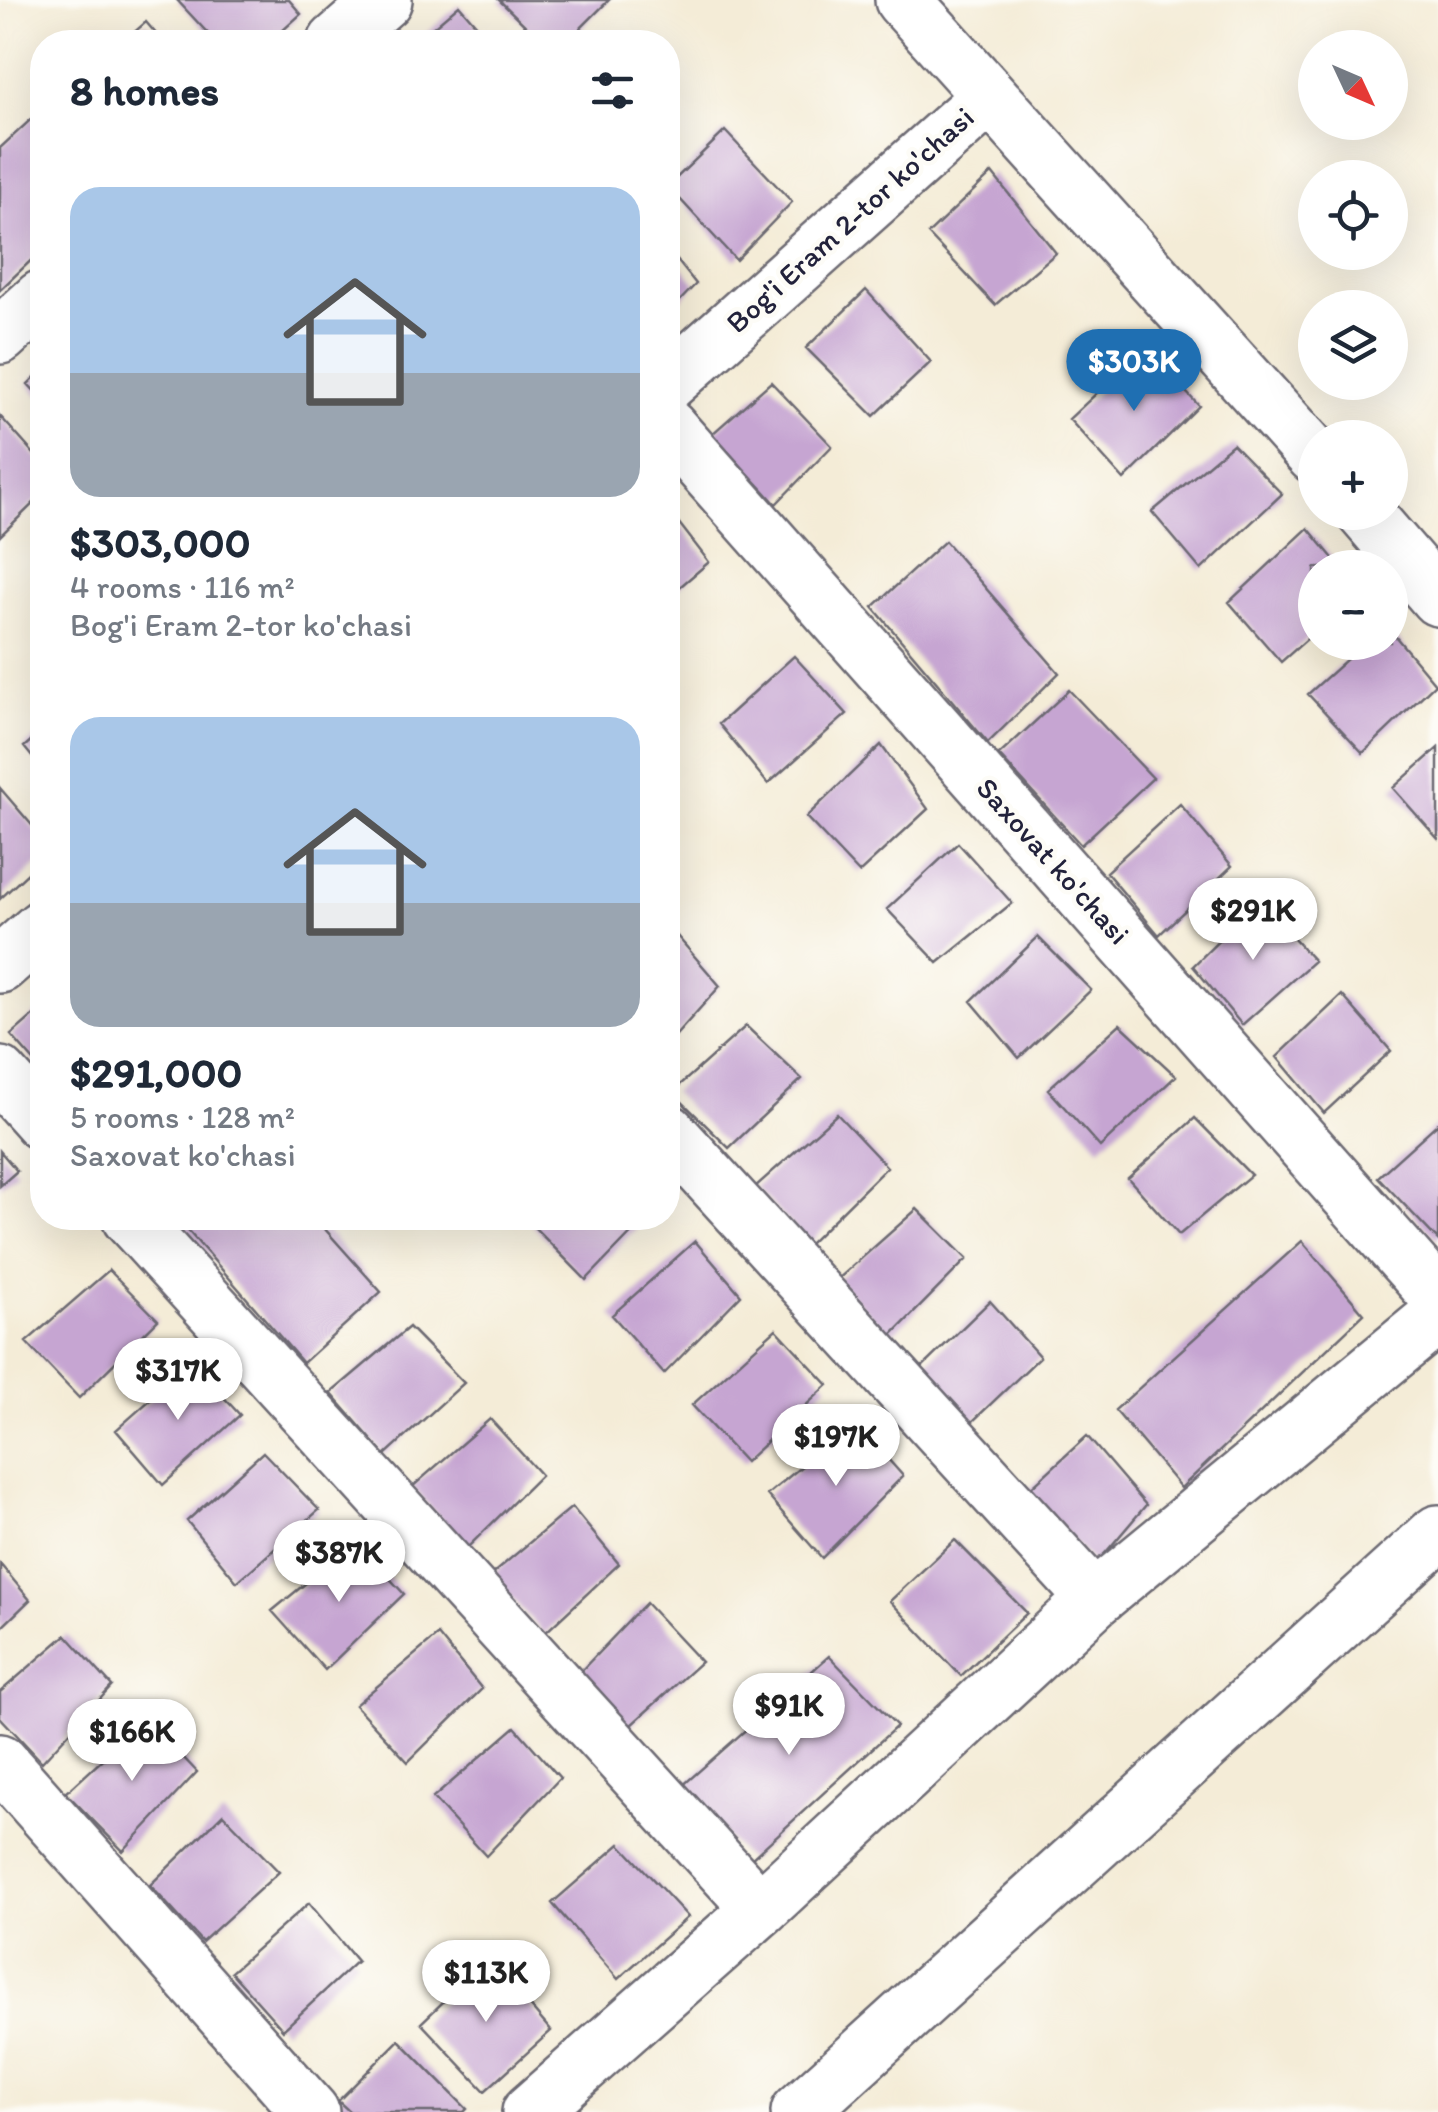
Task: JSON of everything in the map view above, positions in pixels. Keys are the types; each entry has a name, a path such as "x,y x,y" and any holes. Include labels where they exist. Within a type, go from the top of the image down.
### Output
{"street":[{"path":"350,30 384,0"},
{"path":"903,0 1298,437"},
{"name":"Bog'i Eram 2-tor ko'chasi","path":"680,371 989,98"},
{"path":"0,336 30,309"},
{"name":"Saxovat ko'chasi","path":"680,441 1438,1296"},
{"path":"1379,530 1438,598"},
{"path":"0,965 30,939"},
{"path":"0,1075 30,1109"},
{"path":"680,1145 1095,1599"},
{"path":"141,1230 760,1910"},
{"path":"530,2112 760,1910 1095,1599 1438,1316"},
{"path":"799,2112 1438,1533"},
{"path":"0,1762 310,2112"}],"building":[{"path":"177,0 289,0 301,14 283,30 205,30"},
{"path":"499,0 609,0 579,30 530,30"},
{"path":"459,5 481,30 430,30"},
{"path":"146,22 153,30 137,30"},
{"path":"30,120 30,261 0,290 0,148"},
{"path":"725,131 792,202 736,260 680,199 680,174"},
{"path":"992,173 1056,253 995,305 928,234"},
{"path":"680,264 696,284 680,301"},
{"path":"866,290 931,362 874,416 806,348"},
{"path":"1145,348 1199,406 1124,480 1069,419"},
{"path":"771,382 832,446 776,504 712,434"},
{"path":"0,416 30,450 30,507 0,536"},
{"path":"1233,444 1282,494 1201,570 1152,512"},
{"path":"680,525 709,562 680,587"},
{"path":"1306,530 1326,550 1298,550 1298,647 1281,662 1229,602"},
{"path":"945,541 1059,673 988,743 873,607"},
{"path":"1408,652 1435,684 1363,753 1308,694 1346,660 1408,660"},
{"path":"794,656 847,714 768,784 719,724"},
{"path":"1069,690 1153,778 1081,845 999,755"},
{"path":"881,745 928,809 859,873 806,817"},
{"path":"1438,748 1438,839 1393,788"},
{"path":"0,788 30,823 30,871 0,899"},
{"path":"1180,804 1232,866 1159,935 1106,872"},
{"path":"958,843 1012,903 938,963 887,909"},
{"path":"1259,901 1314,961 1242,1025 1193,966"},
{"path":"1038,937 1091,990 1019,1058 971,1001"},
{"path":"680,939 720,986 680,1031"},
{"path":"1342,995 1391,1051 1324,1113 1277,1057"},
{"path":"30,1018 30,1056 11,1035"},
{"path":"1120,1024 1176,1076 1100,1147 1048,1089"},
{"path":"746,1026 802,1079 729,1148 680,1100 680,1085"},
{"path":"837,1114 887,1167 809,1244 755,1187"},
{"path":"1195,1118 1251,1175 1179,1235 1128,1178"},
{"path":"1438,1123 1438,1240 1378,1177"},
{"path":"0,1151 17,1171 0,1186"},
{"path":"917,1209 967,1259 891,1336 837,1280"},
{"path":"187,1230 326,1230 381,1292 303,1363"},
{"path":"537,1230 634,1230 586,1280"},
{"path":"695,1241 741,1295 664,1374 612,1315"},
{"path":"1302,1241 1364,1314 1181,1488 1115,1410"},
{"path":"109,1270 158,1320 79,1398 26,1342"},
{"path":"990,1301 1040,1357 971,1423 920,1369"},
{"path":"409,1327 464,1383 385,1455 331,1393"},
{"path":"776,1329 828,1385 745,1462 692,1405"},
{"path":"192,1363 240,1415 163,1485 116,1430"},
{"path":"490,1419 541,1475 467,1548 412,1487"},
{"path":"855,1422 903,1476 822,1558 767,1495"},
{"path":"1087,1436 1146,1505 1095,1565 1027,1491"},
{"path":"263,1452 319,1510 237,1582 187,1521"},
{"path":"572,1507 619,1564 544,1634 491,1575"},
{"path":"955,1540 1027,1613 961,1676 890,1601"},
{"path":"356,1542 404,1594 325,1670 272,1611"},
{"path":"0,1564 30,1600 0,1629"},
{"path":"646,1603 701,1662 630,1726 579,1673"},
{"path":"66,1635 112,1686 42,1762 0,1717 0,1692"},
{"path":"438,1635 482,1689 408,1762 355,1705"},
{"path":"829,1656 897,1726 749,1861 681,1787"},
{"path":"147,1719 197,1772 123,1851 66,1793"},
{"path":"515,1727 560,1778 486,1856 433,1798"},
{"path":"223,1814 279,1872 202,1942 150,1885"},
{"path":"620,1844 688,1917 618,1979 552,1903"},
{"path":"309,1903 357,1961 283,2030 231,1972"},
{"path":"489,1958 551,2031 485,2091 421,2023"},
{"path":"399,2040 467,2109 464,2112 350,2112 338,2101"}]}
